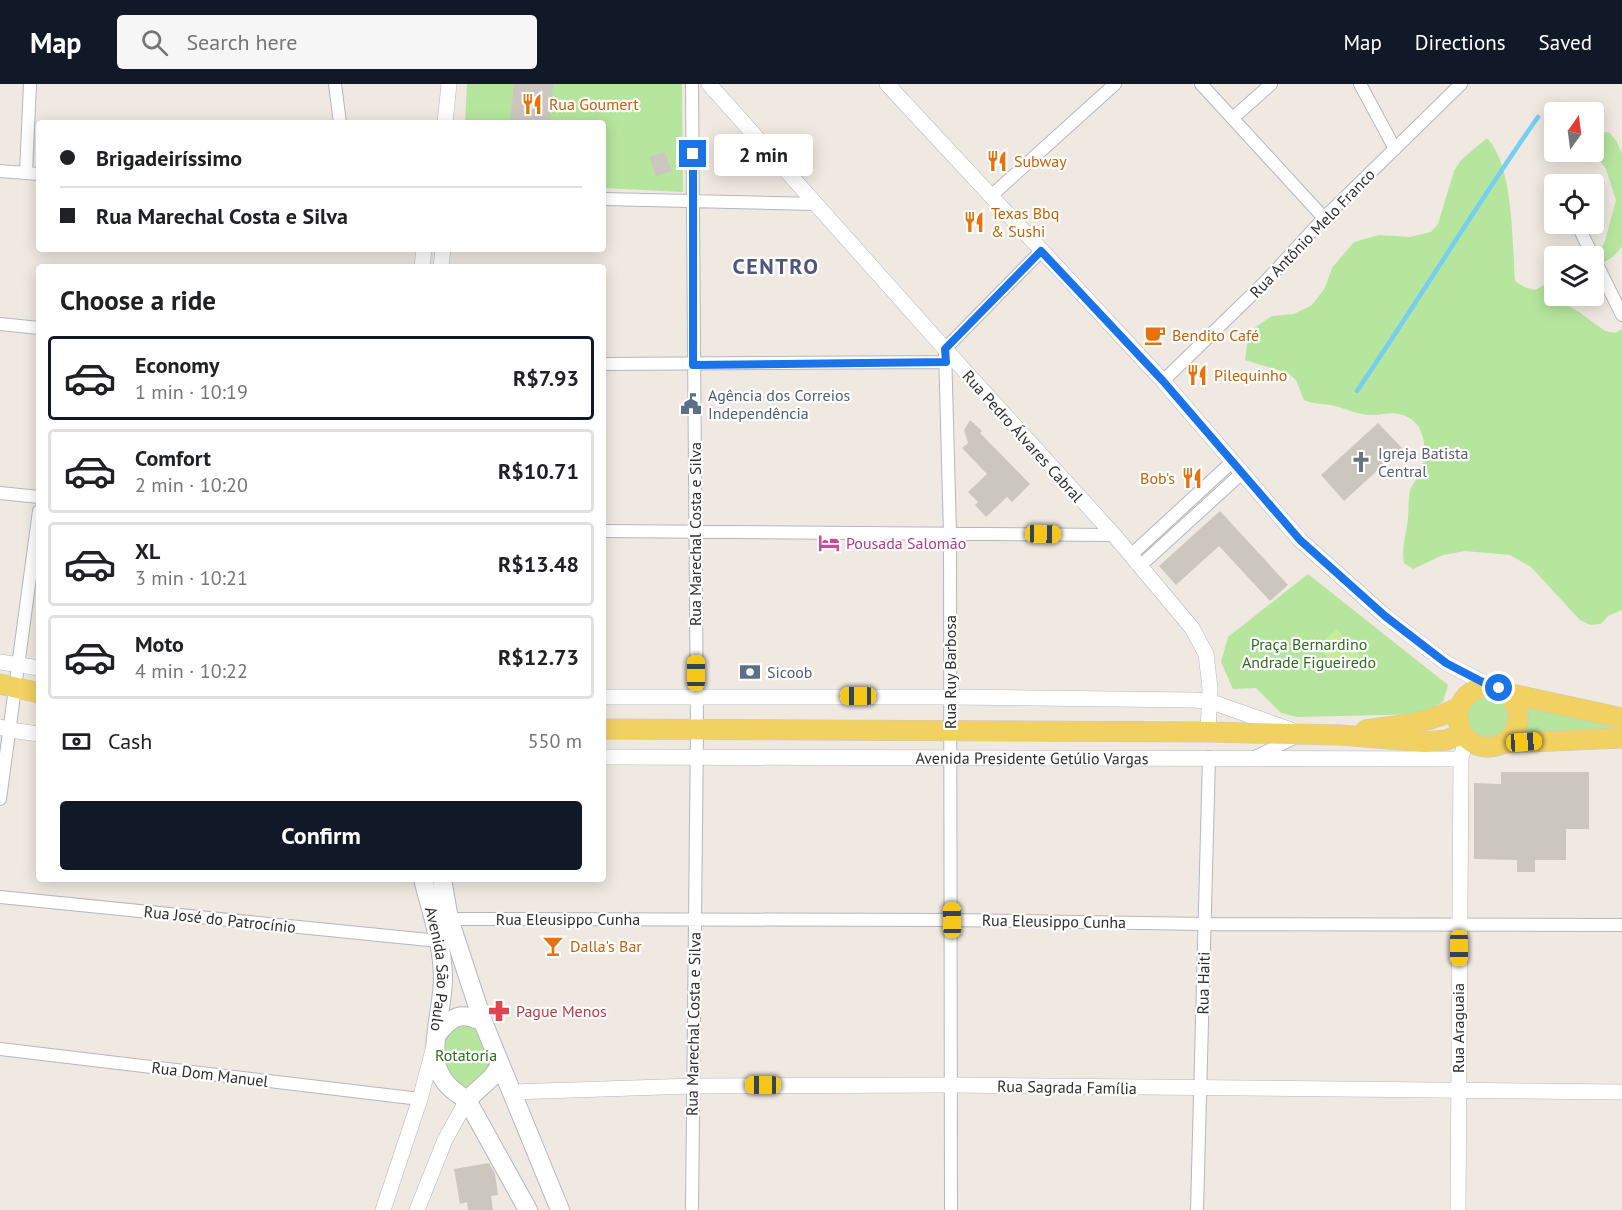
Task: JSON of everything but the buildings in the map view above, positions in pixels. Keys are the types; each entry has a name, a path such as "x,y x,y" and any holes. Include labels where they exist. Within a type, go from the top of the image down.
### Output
{"main road":[{"path":"8,686 36,692"},
{"path":"1622,718 1479,687 1470,691 1459,707 1457,717 1465,736 1479,746 1622,738"},
{"path":"1498,690 1515,702 1518,713 1517,725 1512,735 1504,743"},
{"name":"Avenida Presidente Getúlio Vargas","path":"1341,735 1360,730 1426,722 1459,707"},
{"name":"Avenida Presidente Getúlio Vargas","path":"606,729 1208,732 1341,735 1426,742 1465,736"},
{"name":"Avenida São Paulo","path":"424,882 439,941 443,978 436,1064 441,1077 456,1093 467,1100 528,1210"},
{"name":"Avenida São Paulo","path":"443,882 449,919 483,1022 560,1210"},
{"path":"437,1035 447,1021 455,1018 472,1017 483,1022"},
{"path":"467,1100 492,1077 500,1066"}],"street":[{"path":"26,173 30,84"},
{"path":"335,84 340,120"},
{"path":"445,120 449,84"},
{"name":"Rua Marechal Costa e Silva","path":"692,84 697,729 692,1210"},
{"name":"Rua Pedro Álvares Cabral","path":"708,84 816,204 945,356 1114,535 1202,643 1206,654 1208,732"},
{"path":"887,84 1163,381 1300,540 1385,616 1446,663 1498,690"},
{"path":"991,196 1115,84"},
{"path":"1201,84 1324,218"},
{"path":"1233,118 1271,84"},
{"path":"1360,84 1395,148"},
{"name":"Rua Antônio Melo Franco","path":"1163,381 1266,281 1324,218 1461,84"},
{"path":"0,171 36,174"},
{"path":"606,199 816,204"},
{"path":"1582,234 1622,315"},
{"path":"606,364 693,365 945,356 1041,251"},
{"path":"0,324 36,328"},
{"name":"Rua Ruy Barbosa","path":"945,356 950,534 951,1210"},
{"path":"1135,561 1238,466"},
{"path":"0,494 36,497"},
{"path":"606,531 1114,535"},
{"path":"0,799 8,686 18,666 36,533"},
{"path":"0,662 36,668"},
{"name":"Avenida Presidente Getúlio Vargas","path":"606,697 950,697 1209,701 1302,734"},
{"path":"5,729 36,734"},
{"path":"1254,758 1302,734"},
{"name":"Rua Araguaia","path":"1458,1210 1461,759 1465,736"},
{"name":"Avenida Presidente Getúlio Vargas","path":"606,757 1461,759"},
{"name":"Rua Haiti","path":"1197,1210 1209,757"},
{"name":"Rua José do Patrocínio","path":"0,897 439,941"},
{"name":"Rua Eleusippo Cunha","path":"449,919 1622,925"},
{"path":"383,1210 420,1099 437,1035"},
{"name":"Rua Dom Manuel","path":"0,1049 420,1099"},
{"name":"Rua Sagrada Família","path":"512,1092 693,1086 951,1085 1622,1092"},
{"path":"417,1210 446,1140 467,1100"}],"green space":[{"path":"467,84 682,84 683,192 606,188 606,120 465,120"},
{"path":"1604,132 1610,133 1622,154 1622,246 1613,257 1604,262 1602,246 1616,200 1606,169 1601,162 1604,162"},
{"path":"1487,138 1496,151 1507,185 1510,205 1515,281 1535,290 1544,285 1544,306 1568,306 1605,331 1615,333 1622,329 1622,610 1608,616 1601,624 1590,625 1580,620 1531,567 1510,555 1465,551 1443,555 1413,569 1404,563 1403,551 1409,493 1423,461 1424,442 1418,426 1412,419 1399,414 1366,415 1331,405 1308,402 1304,400 1296,380 1288,373 1245,360 1248,338 1254,328 1272,316 1294,314 1312,305 1325,288 1332,268 1354,242 1379,235 1410,237 1431,232 1438,224 1454,171 1461,160"},
{"name":"Praça Bernardino Andrade Figueiredo","path":"1308,574 1448,685 1443,702 1423,714 1297,717 1281,713 1256,688 1233,689 1221,662 1228,637"},
{"path":"1337,629 1360,656 1355,662 1337,663 1329,659 1317,646"},
{"path":"1477,691 1498,692 1510,703 1516,716 1508,736 1497,743 1486,744 1476,740 1463,724 1462,714 1466,702"},
{"path":"1519,700 1622,724 1622,730 1516,738 1523,719"},
{"name":"Rotatoria","path":"465,1021 479,1027 491,1064 486,1074 466,1093 443,1066 442,1038 451,1026"}],"waterway":[{"path":"1357,391 1538,117"}],"place":[{"name":"Rua Goumert","path":"532,104"},
{"name":"Subway","path":"997,161"},
{"name":"Texas Bbq & Sushi","path":"974,222"},
{"name":"Bendito Café","path":"1155,335"},
{"name":"Pilequinho","path":"1197,375"},
{"name":"Agência dos Correios Independência","path":"691,404"},
{"name":"Igreja Batista Central","path":"1361,462"},
{"name":"Bob's","path":"1192,478"},
{"name":"Pousada Salomão","path":"829,543"},
{"name":"Sicoob","path":"750,672"},
{"name":"Dalla's Bar","path":"553,946"},
{"name":"Pague Menos","path":"499,1011"}],"district":[{"name":"CENTRO","path":"776,266"}],"route":[{"path":"693,154 693,365 946,362 945,349 1041,251 1163,381 1300,540 1385,616 1446,663 1490,686 1499,688"}]}
